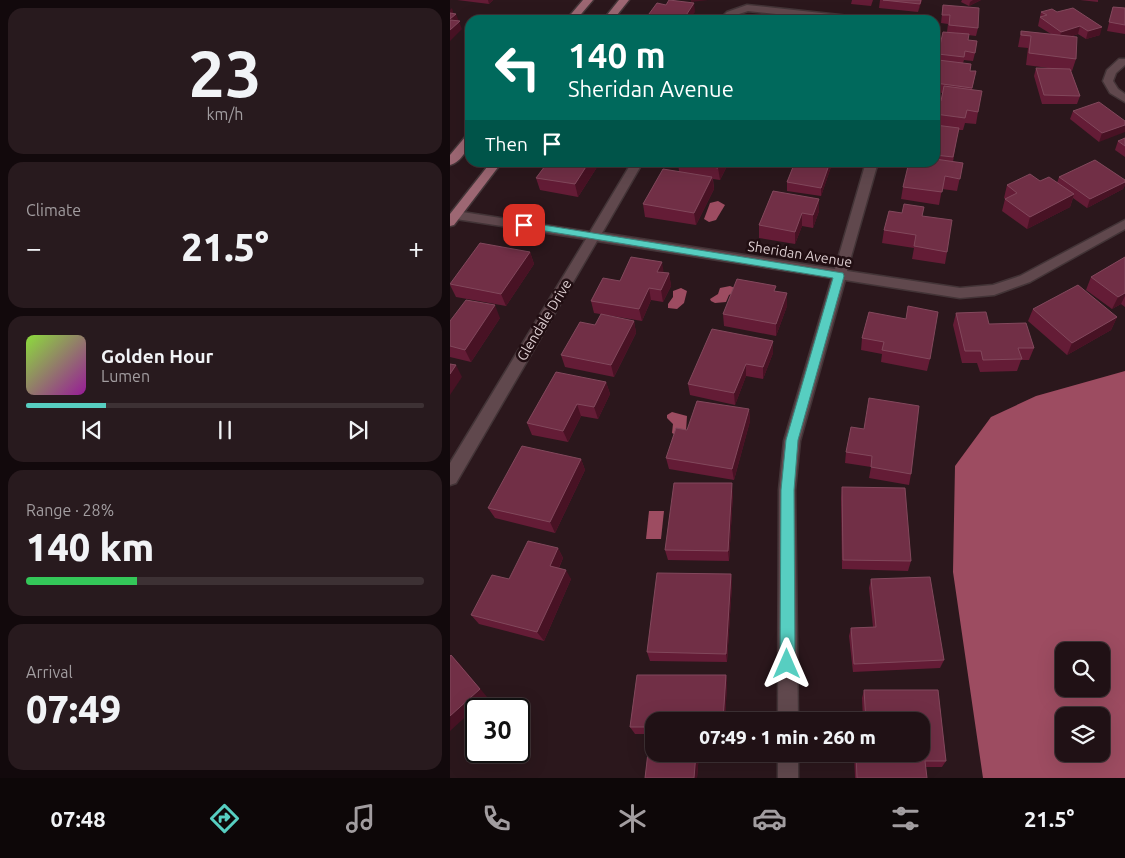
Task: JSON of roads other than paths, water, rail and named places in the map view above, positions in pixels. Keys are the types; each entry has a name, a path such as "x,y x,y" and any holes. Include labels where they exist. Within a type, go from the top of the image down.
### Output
{"main road":[{"path":"575,15 588,0"},
{"path":"612,15 624,0"},
{"path":"450,162 465,144"},
{"path":"453,219 493,167"}],"street":[{"path":"730,15 737,10 757,8 816,15"},
{"path":"1123,60 1111,72 1108,81 1114,91 1125,99"},
{"name":"Glendale Drive","path":"450,478 635,167"},
{"path":"788,712 787,490 792,440 871,167"},
{"name":"Sheridan Avenue","path":"453,219 594,236 839,276 960,293 994,290 1025,279 1125,224"},
{"path":"788,762 788,778"}]}
